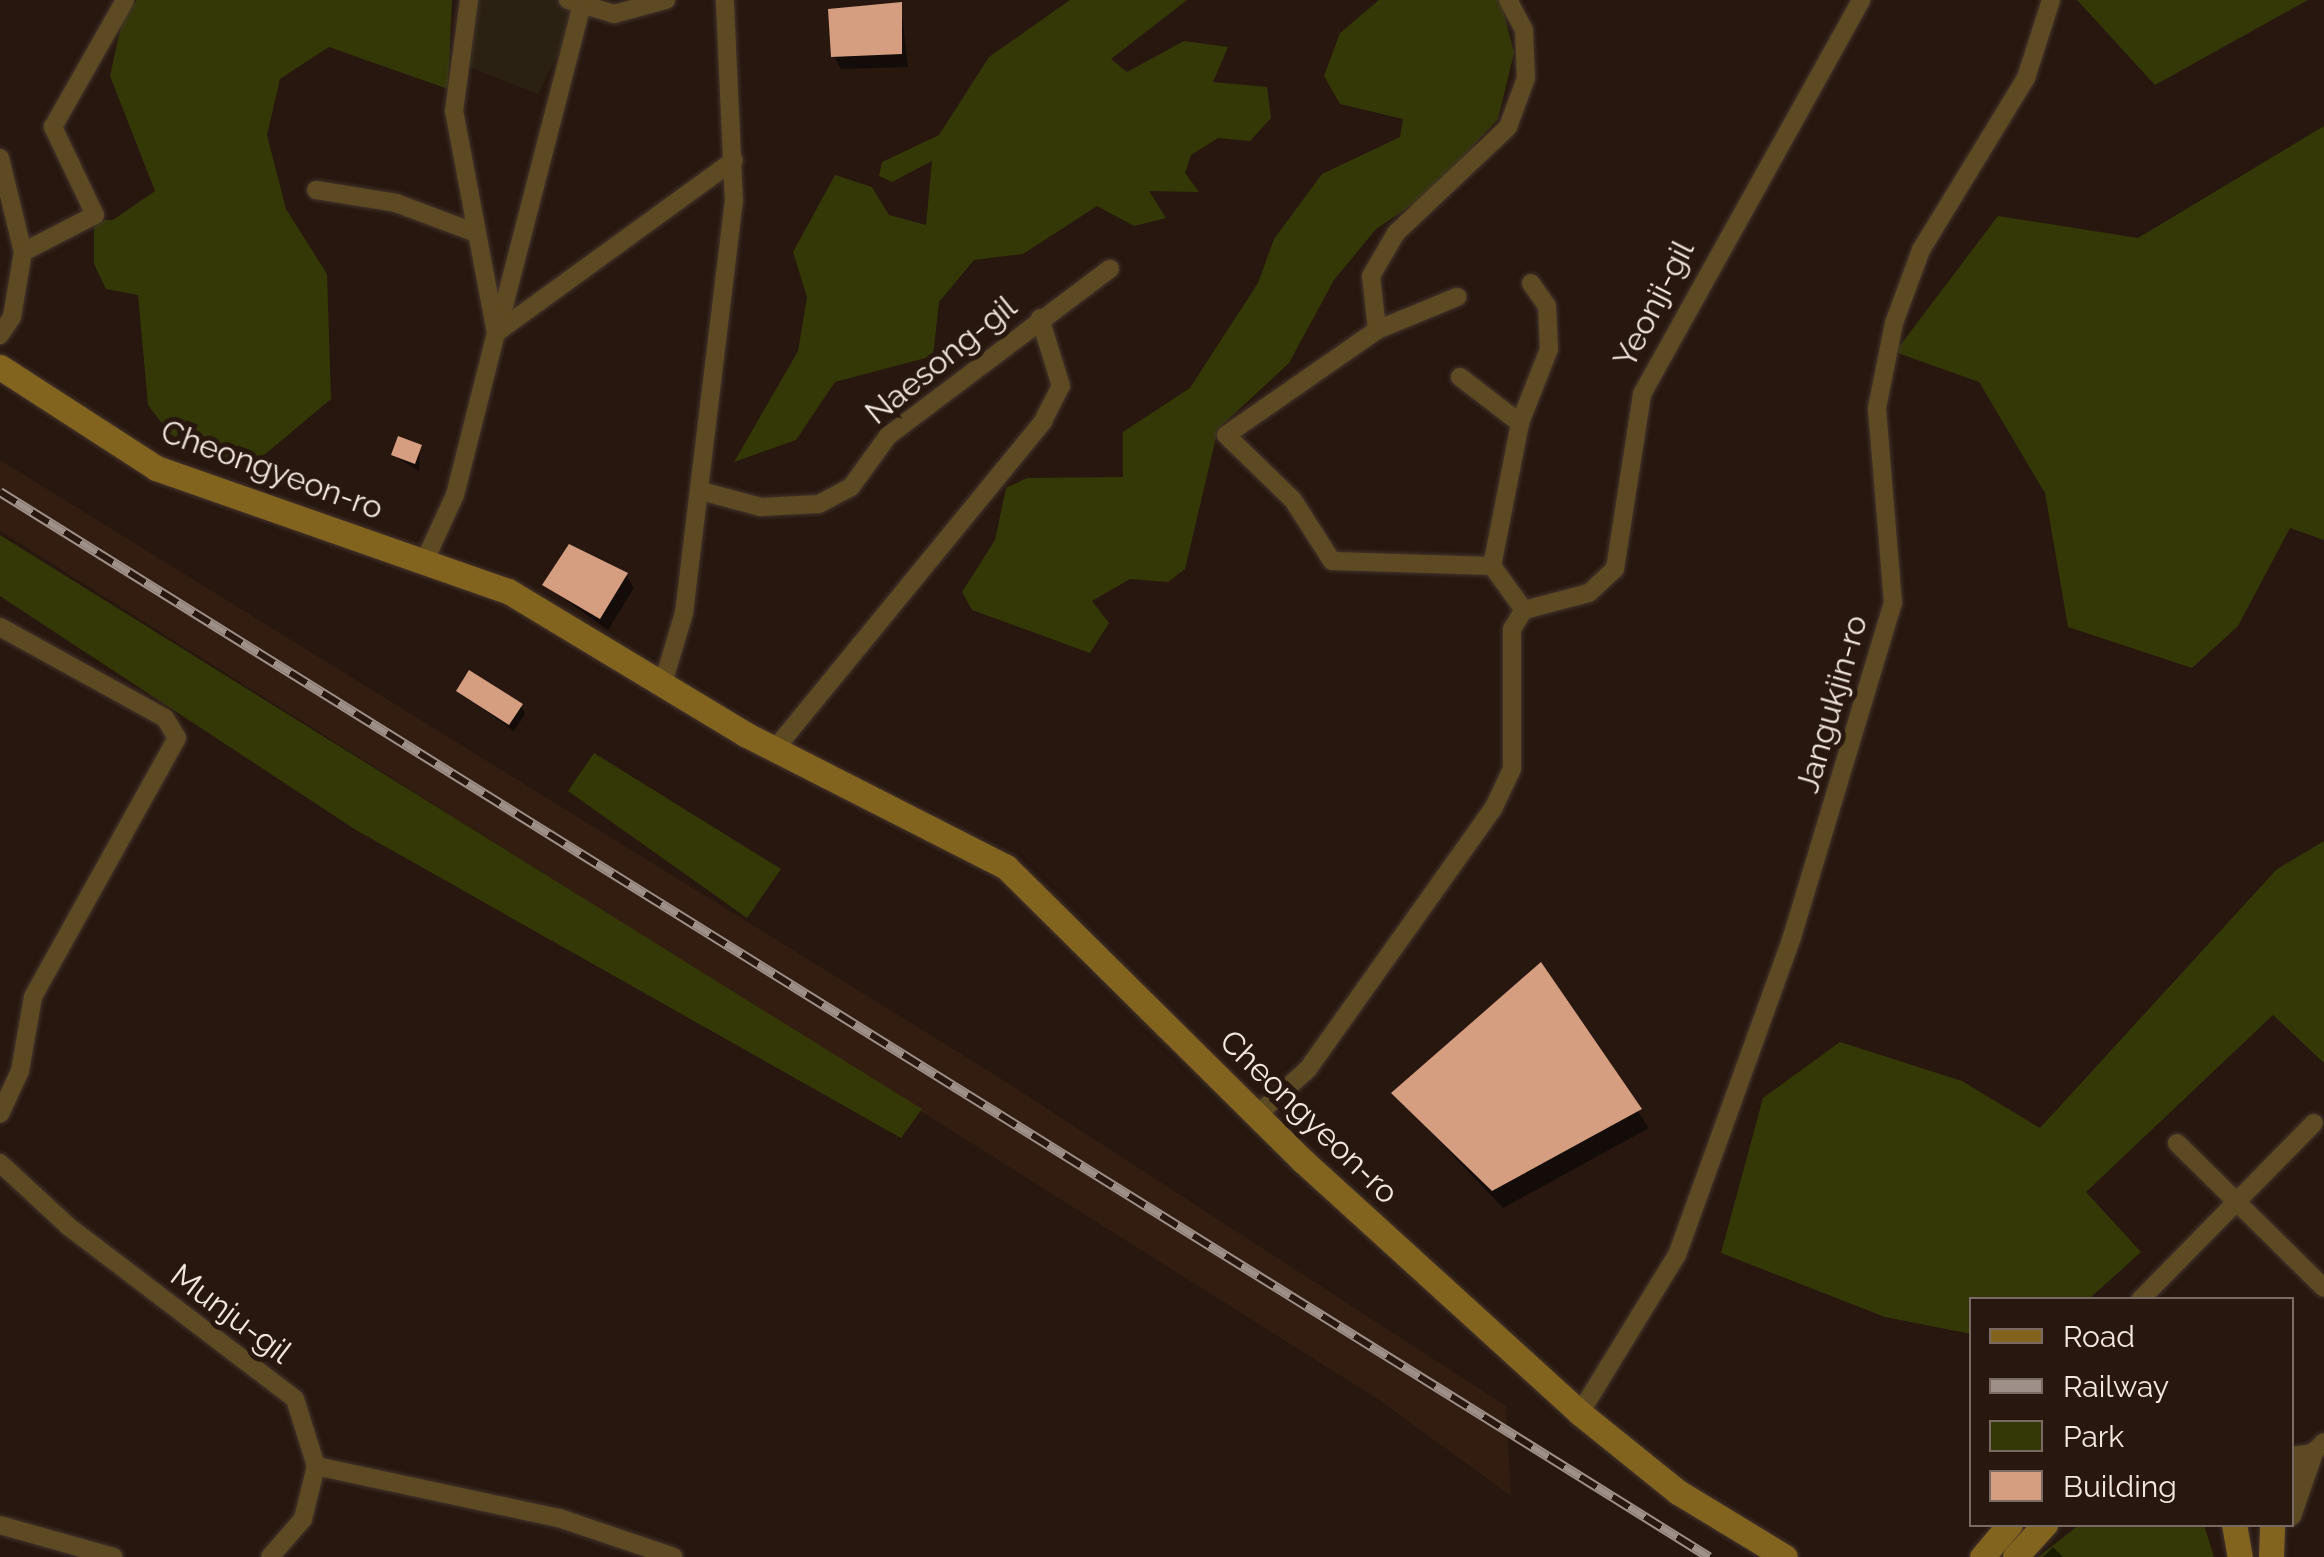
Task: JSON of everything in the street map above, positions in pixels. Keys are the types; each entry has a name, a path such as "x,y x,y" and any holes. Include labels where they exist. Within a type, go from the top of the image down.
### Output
{"main road":[{"name":"Cheongyeon-ro","path":"0,367 156,468 426,558 508,591 776,750 1006,867 1257,1115 1580,1413 1678,1492 1784,1557"},
{"path":"1982,1557 2007,1527"},
{"path":"2016,1557 2042,1527"},
{"path":"2235,1527 2240,1557"},
{"path":"2271,1557 2272,1527"}],"street":[{"path":"23,252 95,214 52,127 125,0"},
{"path":"469,0 454,111 496,333"},
{"path":"426,558 454,495 575,4 614,14 666,0"},
{"path":"663,682 700,491 734,160 725,0"},
{"path":"1377,330 1371,276 1396,233 1508,128 1526,78 1524,30 1508,0"},
{"name":"Yeonji-gil","path":"1524,610 1589,593 1615,569 1642,394 1862,0"},
{"name":"Jangukjin-ro","path":"1580,1413 1677,1255 1792,937 1893,603 1877,408 1894,322 1921,250 2026,78 2051,0"},
{"path":"0,158 23,252 12,317 0,335"},
{"path":"496,333 734,160"},
{"path":"316,190 396,203 476,233"},
{"name":"Naesong-gil","path":"700,491 761,507 819,504 851,488 888,436 1040,318 1110,270"},
{"path":"1257,1115 1308,1069 1494,806 1512,769 1512,629 1524,610 1492,566 1520,424 1549,348 1547,306 1530,283"},
{"path":"1457,297 1377,330 1226,434 1293,500 1332,561 1492,566"},
{"path":"776,750 1043,421 1061,386 1040,318"},
{"path":"1460,377 1520,424"},
{"path":"0,627 166,718 177,738 33,998 20,1071 0,1114"},
{"path":"2143,1297 2314,1124"},
{"path":"2177,1143 2324,1288"},
{"name":"Munju-gil","path":"0,1162 68,1226 295,1399 316,1466"},
{"path":"2294,1455 2319,1448"},
{"path":"2294,1472 2319,1448"},
{"path":"2294,1511 2319,1448"},
{"path":"270,1557 303,1519 316,1466 559,1518 674,1557"},
{"path":"0,1525 114,1557"},
{"path":"2271,1557 2286,1527"}],"shaded area":[{"path":"476,0 586,0 538,94 467,66"},
{"path":"0,460 992,1073 1506,1406 1511,1496 1379,1400 0,531"}],"green space":[{"path":"137,0 452,0 448,89 329,47 280,79 267,135 286,209 327,274 331,399 245,471 170,434 148,405 138,295 106,289 94,264 94,220 113,220 155,191 110,76 122,21"},
{"path":"1070,0 1187,0 1111,59 1127,72 1184,41 1228,47 1213,82 1267,87 1271,118 1250,141 1218,138 1191,155 1185,173 1199,192 1149,191 1166,218 1134,226 1097,206 1023,254 974,260 939,302 933,356 835,382 796,440 734,462 798,351 807,297 793,252 835,175 872,187 889,215 926,225 932,161 892,182 879,176 882,162 939,135 989,57"},
{"path":"1379,0 1501,0 1514,53 1498,119 1427,195 1376,229 1334,280 1289,363 1218,429 1185,569 1168,582 1130,579 1092,601 1109,623 1090,653 972,610 962,592 995,540 1006,488 1027,478 1123,477 1123,432 1190,388 1258,283 1274,239 1322,174 1400,137 1403,119 1340,104 1324,76 1340,33"},
{"path":"2077,0 2308,0 2155,85"},
{"path":"2324,126 2324,540 2290,528 2238,626 2192,668 2068,627 2045,493 1979,382 1895,352 1998,216 2138,238"},
{"path":"0,535 922,1109 901,1138 356,830 0,596"},
{"path":"594,753 781,869 747,918 568,791"},
{"path":"2324,841 2324,1063 2273,1015 2086,1192 2141,1252 2091,1297 1969,1297 1969,1334 1885,1317 1721,1253 1763,1098 1840,1042 1962,1081 2040,1128 2277,869"},
{"path":"2076,1527 2205,1527 2214,1557 2038,1557"}],"building":[{"path":"902,2 902,54 831,57 828,9"},
{"path":"398,436 422,445 415,464 391,455"},
{"path":"569,544 628,573 600,619 542,585"},
{"path":"469,670 523,704 509,725 456,691"},
{"path":"1541,962 1642,1109 1492,1191 1391,1093"}],"railway":[{"path":"0,492 1709,1557"}]}
